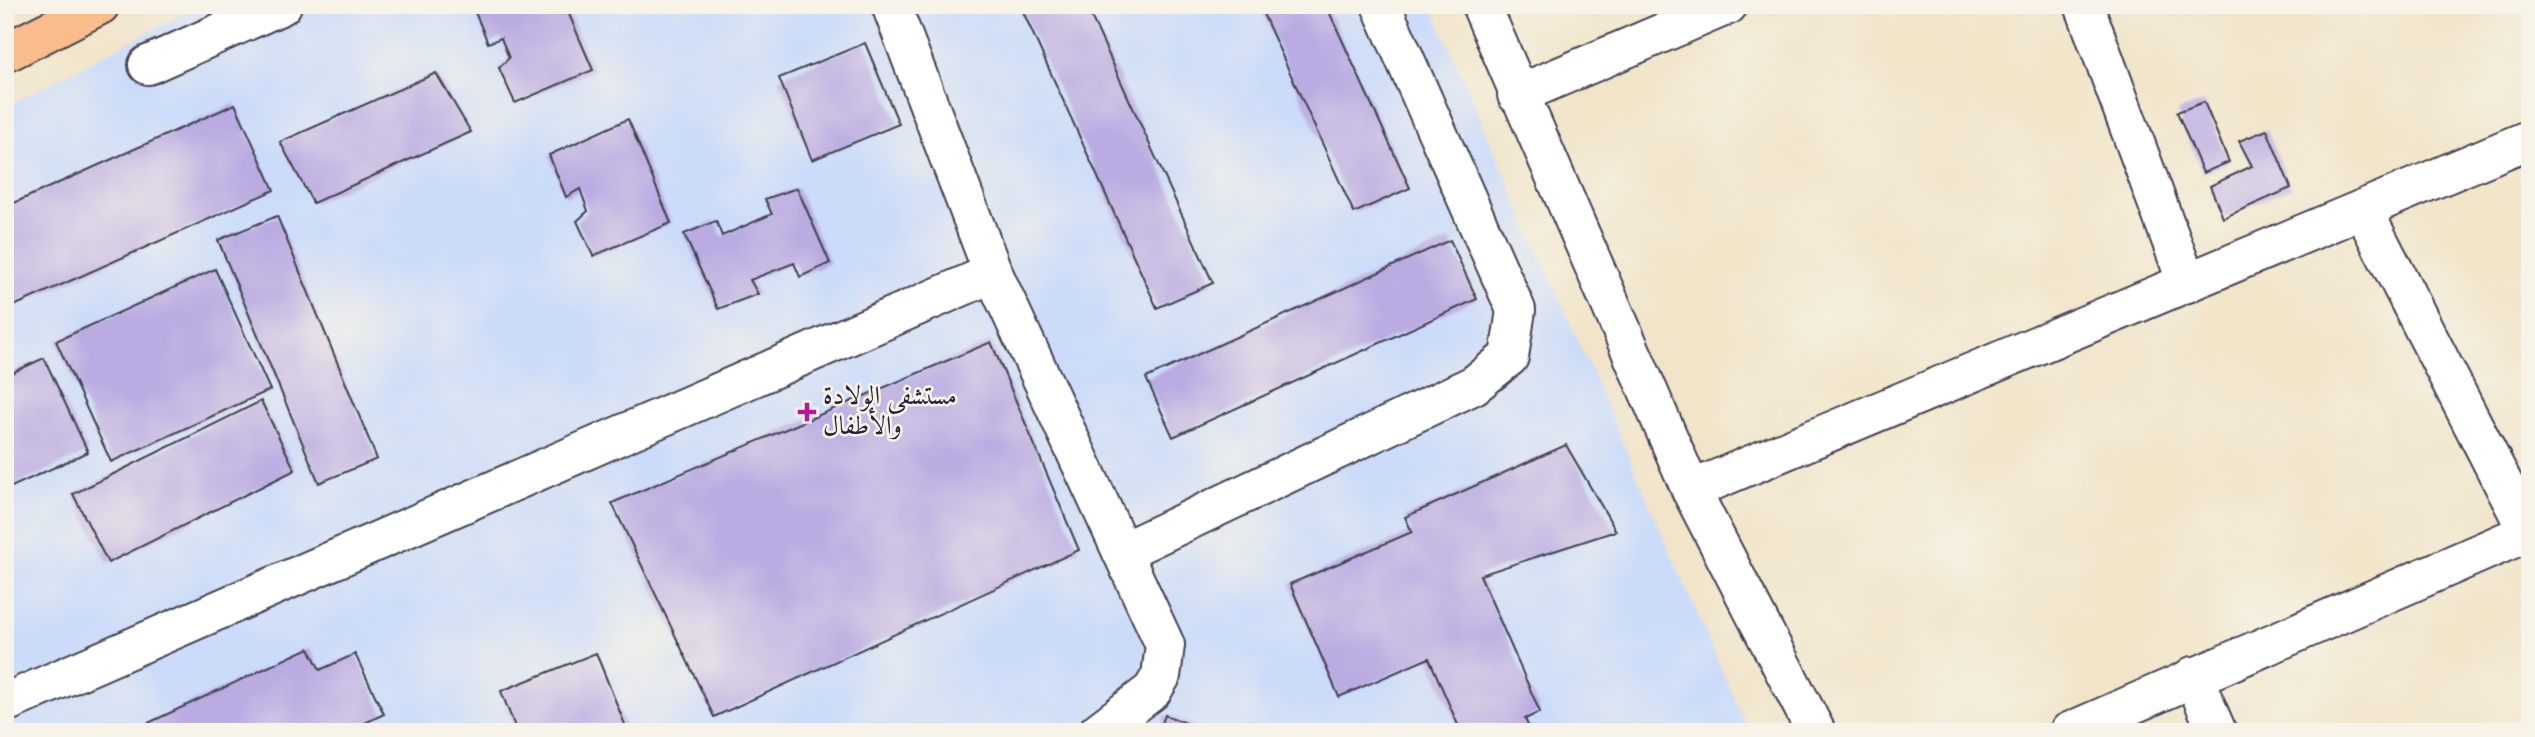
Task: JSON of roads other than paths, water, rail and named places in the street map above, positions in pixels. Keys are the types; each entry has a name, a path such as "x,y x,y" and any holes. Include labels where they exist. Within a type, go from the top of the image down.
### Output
{"main road":[{"path":"5,53 100,5"}],"street":[{"path":"891,5 993,273 1166,645 1161,676 1152,691 1098,732"},
{"path":"1122,552 1474,385 1509,357 1516,310 1381,5"},
{"path":"1481,5 1517,95 1691,490 1816,732"},
{"path":"1517,95 1728,5"},
{"path":"2084,5 2187,284"},
{"path":"148,65 260,9"},
{"path":"1691,490 2363,211 2530,138"},
{"path":"2069,732 2193,676 2529,534 2363,211"},
{"path":"5,703 993,273"},
{"path":"2193,676 2217,732"}],"place":[{"name":"مستشفى الولادة والأطفال","path":"807,412"}]}
